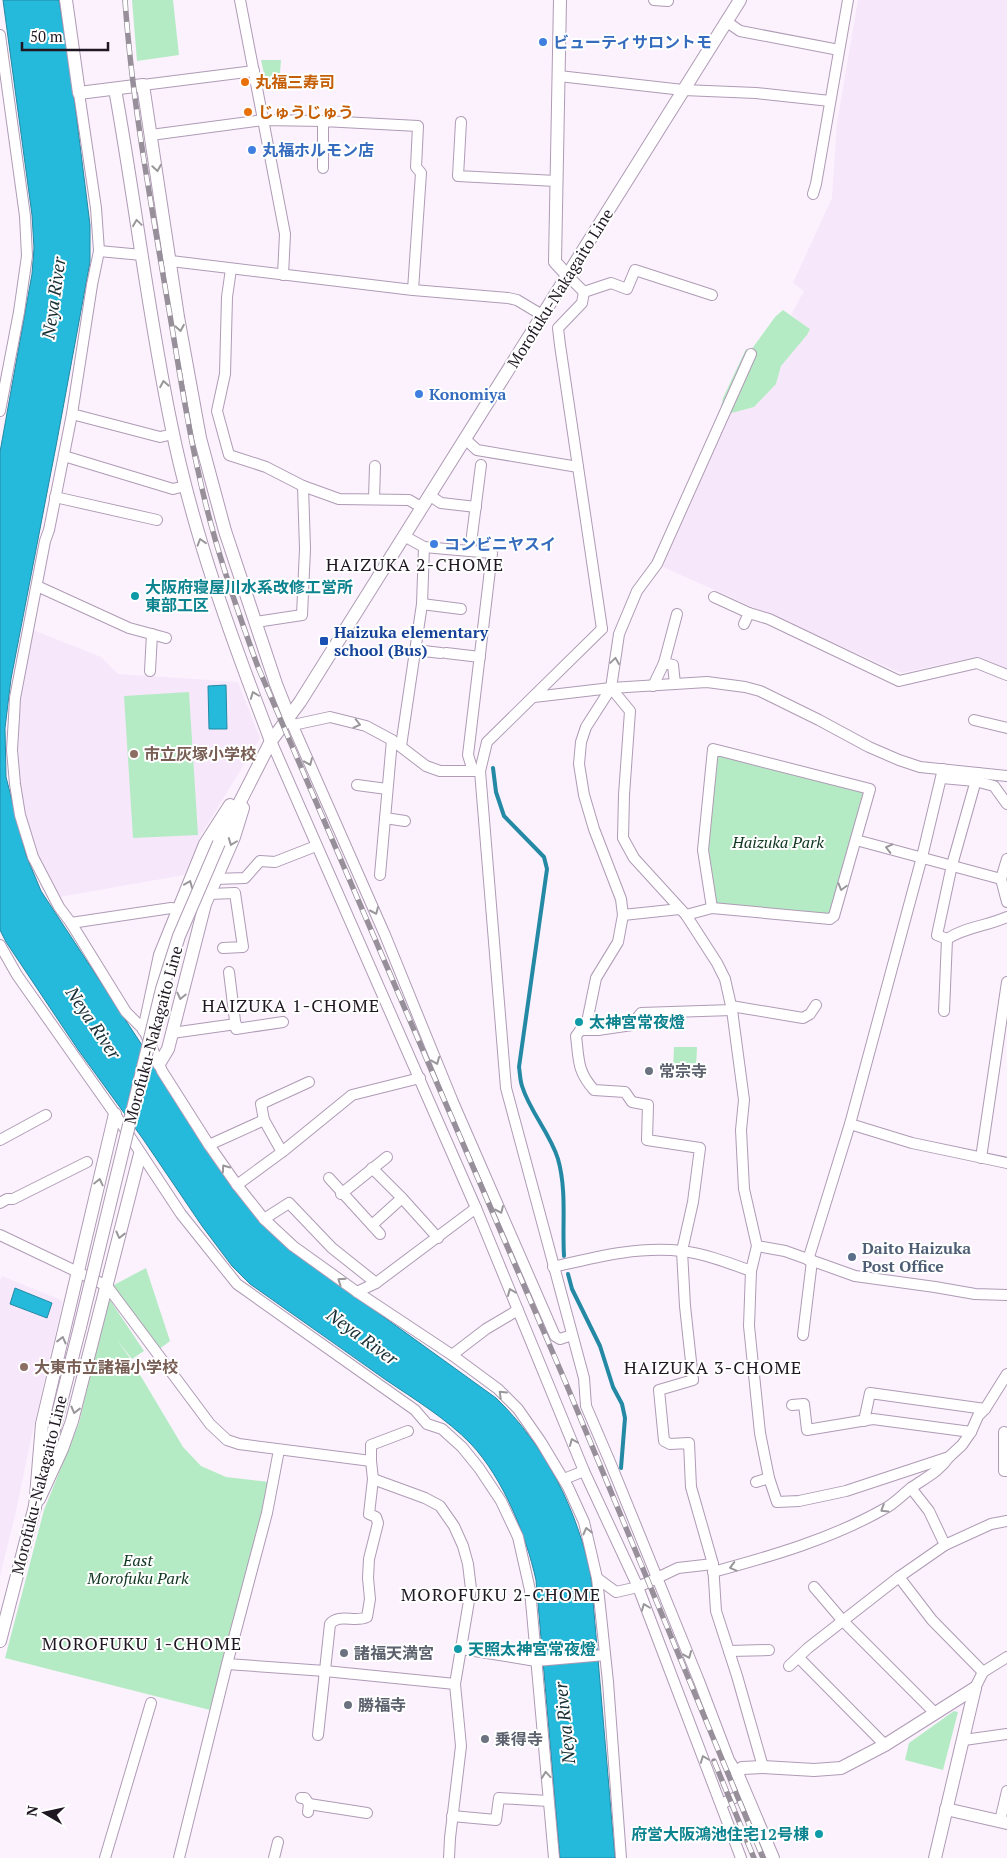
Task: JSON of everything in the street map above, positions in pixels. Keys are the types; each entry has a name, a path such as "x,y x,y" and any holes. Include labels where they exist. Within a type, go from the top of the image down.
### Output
{"street":[{"path":"66,0 96,208 99,251 72,414 15,698 12,750 20,814 33,857 59,907 126,1012 144,1030 159,1064 209,1145 237,1185 264,1218 293,1246 357,1292 452,1355 498,1389 518,1409 564,1479 584,1522 597,1578 621,1858"},
{"path":"240,0 285,234 283,275"},
{"path":"560,0 555,262 584,292"},
{"path":"654,0 668,2"},
{"name":"Morofuku-Nakagaito Line","path":"0,1641 80,1327 162,989 180,936 219,843 271,741 291,721 421,507 740,0"},
{"path":"813,194 847,0"},
{"path":"727,22 740,31 839,50"},
{"path":"0,36 26,216 27,256 19,312 0,411"},
{"path":"79,93 254,70"},
{"path":"559,76 683,90 756,93 830,101"},
{"path":"144,85 178,317 200,438 225,531 256,622 291,721 385,935 453,1102 555,1336 560,1339 572,1335"},
{"path":"115,89 173,434 191,511 228,627 271,741 476,1208 584,1471 638,1587 742,1858"},
{"path":"151,135 263,120 418,126 416,166 421,173 413,290"},
{"path":"323,121 323,168"},
{"path":"461,122 458,176 556,181"},
{"path":"99,251 142,255"},
{"path":"171,261 413,290 508,298 517,300 542,315"},
{"path":"231,269 227,298 225,374 217,412 229,455 266,466 303,486 339,499 409,500 421,507"},
{"path":"584,292 611,283 628,289 635,270 712,295"},
{"path":"584,292 582,303 558,328 602,629"},
{"path":"751,354 658,564 637,591 619,634 611,688 586,727 581,742 579,764 584,795 594,829 621,899 623,915 618,942 596,978 587,1022 576,1036 580,1071 584,1079 594,1090 626,1092 632,1102 648,1105 647,1140 700,1148 693,1202 682,1251 685,1306 694,1380 660,1390 664,1441 670,1444 689,1443 691,1487 713,1568 716,1611 763,1767"},
{"path":"72,414 160,437 173,434"},
{"path":"465,439 477,450 578,467"},
{"path":"64,456 173,489 186,486"},
{"path":"470,551 481,465"},
{"path":"374,500 375,466"},
{"path":"256,622 302,615 305,549 303,486"},
{"path":"429,495 441,503 476,507"},
{"path":"55,498 157,520"},
{"path":"404,536 424,548 492,553 468,755 477,771 506,1088 584,1378 586,1406 699,1681 729,1760 737,1773 773,1858"},
{"path":"380,875 387,789 415,650 422,604 424,548"},
{"path":"37,586 129,628 166,638"},
{"path":"714,597 769,619 899,681 978,663 1007,676"},
{"path":"422,604 461,609"},
{"path":"744,624 749,612"},
{"path":"654,686 664,663 677,614"},
{"path":"602,629 619,634"},
{"path":"477,771 487,742 602,629"},
{"path":"150,671 152,634"},
{"path":"415,650 480,657"},
{"path":"664,663 673,664 675,684"},
{"path":"534,697 611,688 706,682 745,686 760,691 819,720 869,747 920,767 943,774 977,777 1007,776"},
{"path":"611,688 630,711 623,838 634,858 683,912 717,963 725,979 731,1008 744,1100 741,1130 744,1189 757,1246 751,1271 749,1326 760,1433 769,1478 777,1502 799,1501 846,1491 948,1457"},
{"path":"291,721 330,717 366,726 396,743 426,766 440,771 477,771"},
{"path":"974,720 1007,728"},
{"path":"623,915 683,912 712,908 830,919 834,916 870,789 713,749 703,850 712,908"},
{"path":"803,1336 810,1260 850,1124 943,774"},
{"path":"977,777 994,786 1007,804"},
{"path":"946,939 937,935 952,865 977,777"},
{"path":"144,1030 160,955 205,844 228,807 252,779"},
{"path":"159,1064 168,1049 193,948 209,894 234,838 252,779"},
{"path":"357,785 387,789"},
{"path":"385,818 405,821"},
{"path":"856,840 1001,879"},
{"path":"216,879 245,878 260,862 275,862 316,846"},
{"path":"1007,859 1001,879 1007,902"},
{"path":"209,894 235,893 243,948 223,948"},
{"path":"70,923 171,908 178,909"},
{"path":"946,939 958,932 995,923 1007,917"},
{"path":"944,1011 946,939"},
{"path":"0,945 18,975 115,1114 181,1214 237,1284 415,1410 427,1424 442,1429 479,1468 501,1501 518,1537 530,1590 538,1661 554,1858"},
{"path":"229,972 236,1029 283,1022"},
{"path":"981,1158 1007,982"},
{"path":"580,1030 598,1030 632,1024 641,1013 731,1008 803,1018 810,1014 816,1005"},
{"path":"172,1033 236,1024"},
{"path":"237,1185 282,1152 352,1095 420,1078"},
{"path":"282,1152 264,1120 261,1104 309,1082"},
{"path":"35,1508 42,1424 115,1114"},
{"path":"0,1140 46,1115"},
{"path":"209,1145 264,1120"},
{"path":"850,1124 912,1143 1007,1163"},
{"path":"35,1508 62,1449 72,1421 140,1154"},
{"path":"342,1194 387,1156"},
{"path":"0,1203 7,1199 13,1199 87,1162"},
{"path":"372,1168 438,1238"},
{"path":"329,1178 380,1234"},
{"path":"372,1225 402,1198"},
{"path":"264,1218 289,1203 332,1248 376,1282"},
{"path":"357,1292 376,1282 438,1238 476,1208"},
{"path":"0,1235 107,1286 193,1403 227,1440 238,1444 371,1462"},
{"path":"757,1246 785,1251 855,1276 975,1294 1007,1295"},
{"path":"554,1267 611,1253 656,1250 682,1251 710,1257 751,1271"},
{"path":"452,1355 486,1329 518,1310"},
{"path":"597,1578 616,1592 638,1587 678,1568 713,1568 777,1555 833,1534 886,1508 910,1488 942,1468 948,1457 962,1444 971,1432 978,1416 1007,1374"},
{"path":"864,1421 870,1394 985,1408"},
{"path":"792,1405 804,1404 807,1430 873,1419 971,1432"},
{"path":"318,1735 330,1624 334,1619 338,1618 361,1620 367,1617 370,1599 369,1559 378,1522 376,1517 368,1514 374,1478 371,1462 371,1445 408,1431"},
{"path":"1004,1432 1004,1471 1007,1471"},
{"path":"180,1858 227,1664 267,1513 279,1450"},
{"path":"564,1479 584,1471"},
{"path":"374,1478 425,1498 440,1506 454,1526 464,1546 468,1564 471,1589 455,1684 461,1746 449,1858"},
{"path":"756,1482 769,1478"},
{"path":"910,1488 928,1511 945,1545"},
{"path":"789,1666 843,1620 945,1545 991,1524 1007,1522"},
{"path":"899,1577 932,1620 982,1672"},
{"path":"814,1586 843,1620 935,1713"},
{"path":"462,1648 538,1661 604,1655"},
{"path":"729,1651 769,1650"},
{"path":"935,1858 975,1688 982,1672 1007,1657"},
{"path":"799,1658 885,1745"},
{"path":"227,1664 325,1671 455,1684"},
{"path":"737,1773 742,1768 831,1770 841,1768 885,1745 975,1688"},
{"path":"105,1858 151,1703"},
{"path":"964,1740 1007,1734"},
{"path":"946,1809 1003,1822 1007,1791"},
{"path":"721,1804 745,1793"},
{"path":"452,1816 496,1820 499,1798 548,1802"},
{"path":"306,1805 367,1814"},
{"path":"274,1858 278,1842"}],"shaded area":[{"path":"858,0 1007,0 1007,670 976,657 901,673 663,567 728,414 754,407 776,384 781,366 810,329 791,315 804,291 793,283 832,198 837,123"},
{"name":"市立灰塚小学校","path":"33,630 101,657 118,674 238,682 260,738 201,835 184,875 59,897 35,847 24,810 19,784 18,717"},
{"name":"大東市立諸福小学校","path":"2,1276 63,1301 0,1576 0,1281"}],"green space":[{"path":"132,0 173,0 179,55 137,61"},
{"path":"261,60 281,60 279,86 267,87"},
{"path":"783,310 810,329 807,335 781,366 776,384 754,407 728,414 721,407 723,398 746,349 751,350 775,317"},
{"path":"189,692 198,835 133,838 124,696"},
{"name":"Haizuka Park","path":"716,753 863,792 833,912 829,916 715,906 707,850"},
{"path":"674,1047 697,1047 696,1071 673,1070"},
{"path":"146,1268 170,1341 158,1350 112,1286"},
{"name":"East Morofuku Park","path":"110,1300 144,1351 132,1359 117,1340 130,1358 183,1447 201,1466 226,1477 269,1482 210,1710 5,1658 44,1510 79,1423 103,1321 104,1305"},
{"path":"954,1711 958,1712 943,1770 905,1760 909,1743"}],"water":[{"name":"Neya River","path":"3,0 59,0 72,81 90,225 90,262 11,679 5,728 6,777 26,855 41,891 248,1207 291,1250 496,1398 514,1416 530,1437 557,1480 578,1528 591,1577 615,1858 560,1858 536,1580 526,1545 512,1508 493,1473 471,1444 452,1426 250,1284 232,1266 79,1051 6,942 0,930 0,452 32,274 34,248 32,215"},
{"path":"226,685 227,729 209,729 208,686"},
{"path":"15,1288 52,1303 47,1318 10,1304"}],"waterway":[{"path":"493,768 496,792 504,816 544,857 547,869 519,1067 521,1084 550,1140 561,1171 564,1256"},
{"path":"568,1274 572,1289 600,1346 613,1387 622,1404 625,1418 621,1468"}],"railway":[{"path":"125,0 132,76 143,152 190,433 211,524 241,620 258,667 565,1381 763,1858"},
{"path":"714,1761 754,1858"}],"place":[{"name":"ビューティサロントモ","path":"543,42"},
{"name":"丸福三寿司","path":"245,82"},
{"name":"じゅうじゅう","path":"248,112"},
{"name":"丸福ホルモン店","path":"252,150"},
{"name":"Konomiya","path":"419,394"},
{"name":"コンビニヤスイ","path":"434,544"},
{"name":"大阪府寝屋川水系改修工営所 東部工区","path":"135,596"},
{"name":"Haizuka elementary school (Bus)","path":"324,641"},
{"name":"市立灰塚小学校","path":"134,754"},
{"name":"太神宮常夜燈","path":"579,1022"},
{"name":"常宗寺","path":"649,1071"},
{"name":"Daito Haizuka Post Office","path":"852,1257"},
{"name":"大東市立諸福小学校","path":"24,1367"},
{"name":"天照太神宮常夜燈","path":"458,1649"},
{"name":"諸福天満宮","path":"344,1653"},
{"name":"勝福寺","path":"348,1705"},
{"name":"乗得寺","path":"485,1739"},
{"name":"府営大阪鴻池住宅12号棟","path":"819,1834"}],"district":[{"name":"HAIZUKA 2-CHOME","path":"415,565"},
{"name":"HAIZUKA 1-CHOME","path":"291,1006"},
{"name":"HAIZUKA 3-CHOME","path":"713,1368"},
{"name":"MOROFUKU 2-CHOME","path":"501,1595"},
{"name":"MOROFUKU 1-CHOME","path":"142,1644"}]}
